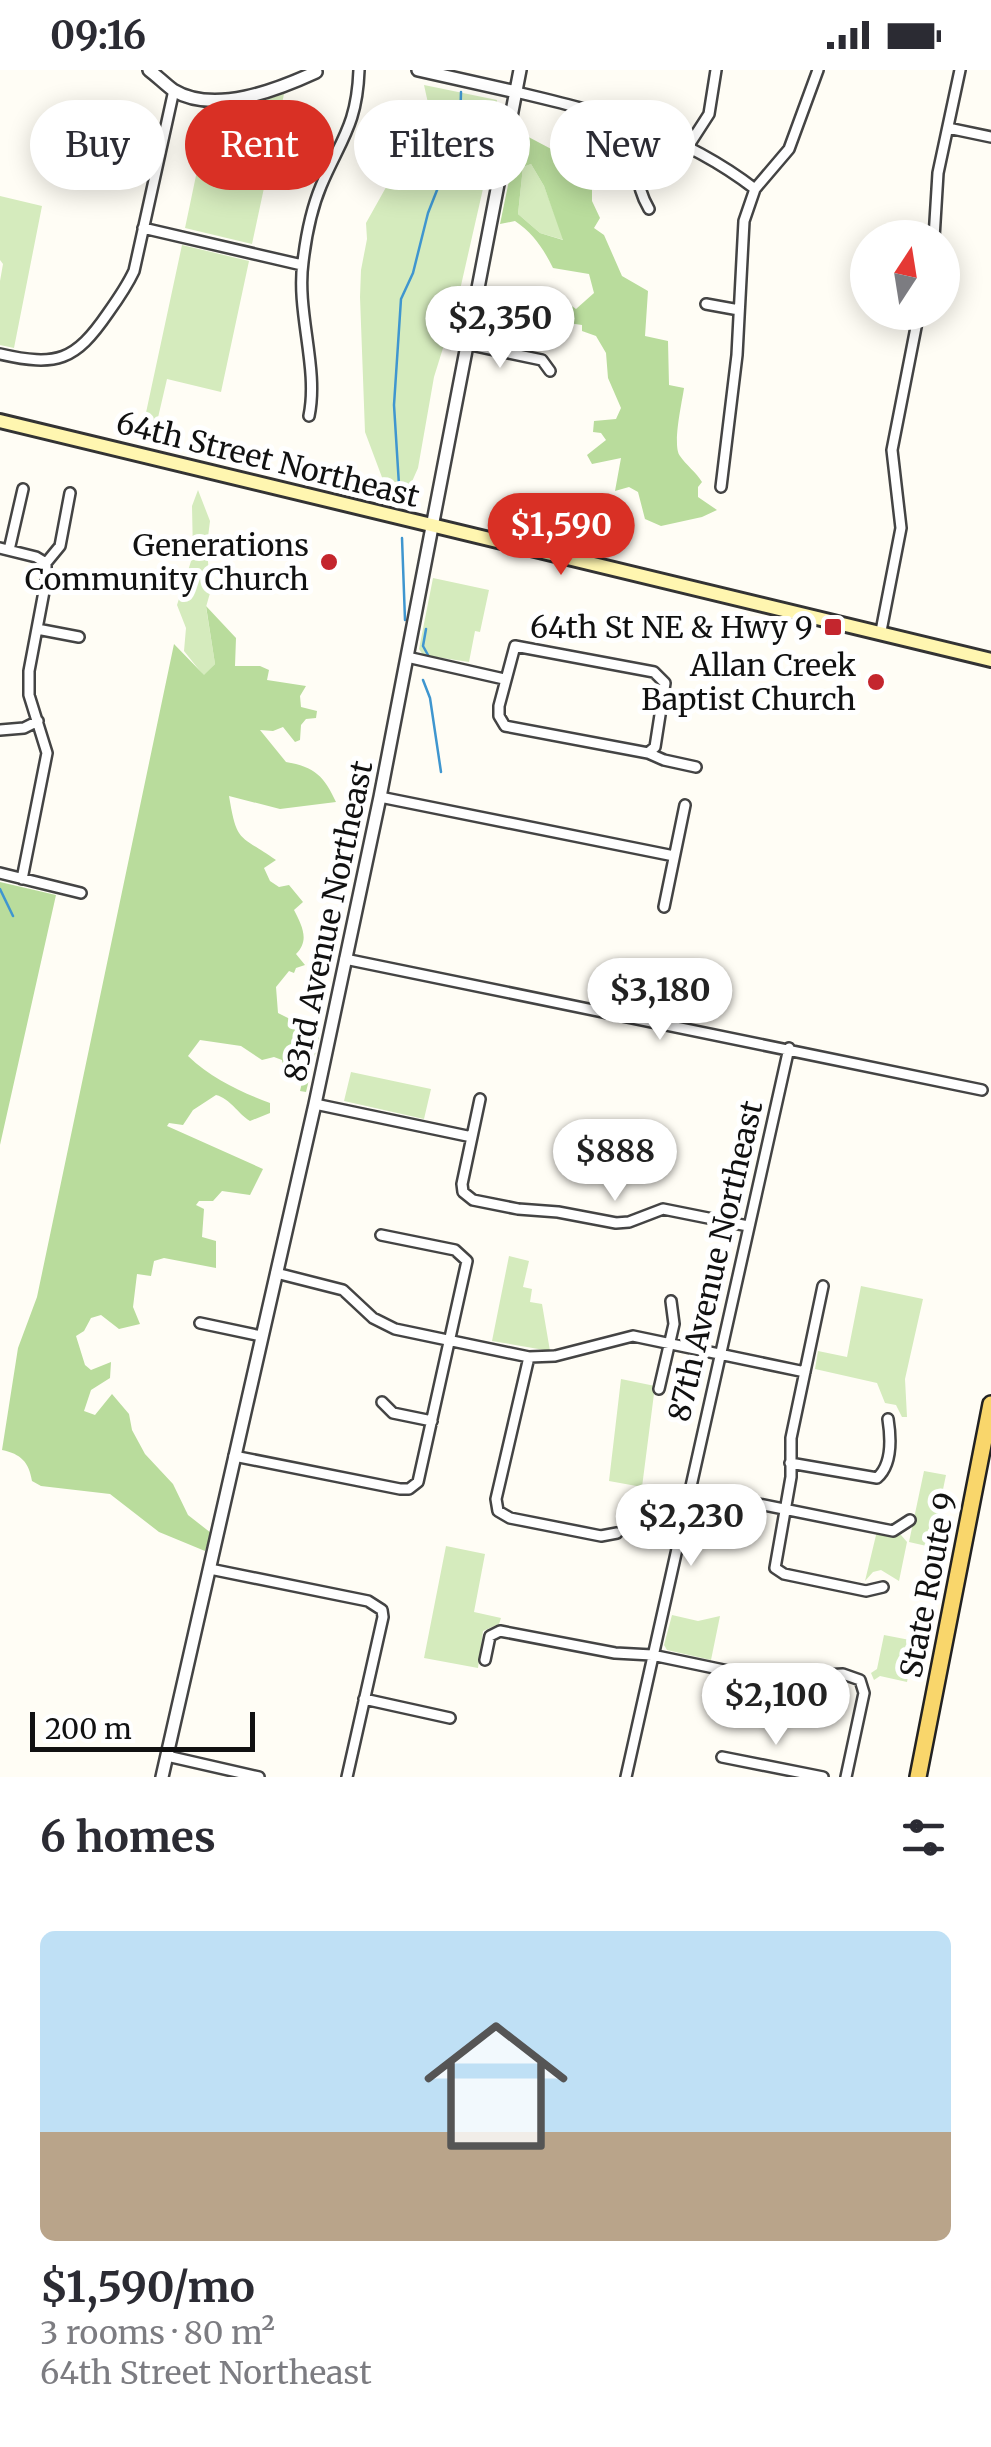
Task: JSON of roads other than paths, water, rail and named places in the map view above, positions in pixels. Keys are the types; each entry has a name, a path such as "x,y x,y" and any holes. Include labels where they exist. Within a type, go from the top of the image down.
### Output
{"main road":[{"name":"64th Street Northeast","path":"0,421 991,660"},
{"name":"State Route 9","path":"918,1777 991,1404"}],"street":[{"path":"149,70 174,90 199,99 220,100 319,71"},
{"path":"309,416 313,399 302,317 302,264 321,187 352,124 359,70"},
{"path":"418,70 550,100"},
{"name":"83rd Avenue Northeast","path":"162,1777 315,1104 380,797 520,70"},
{"path":"695,136 708,114 716,70"},
{"path":"721,487 737,355 744,222 755,189 788,149 818,70"},
{"path":"935,220 938,173 960,70"},
{"path":"0,354 36,362 76,352 127,286 174,90"},
{"path":"948,128 991,138"},
{"path":"695,149 755,189"},
{"path":"640,190 649,210"},
{"path":"143,228 302,264"},
{"path":"706,304 739,310"},
{"path":"881,631 901,528 892,450 915,330"},
{"path":"466,344 542,360 550,370"},
{"path":"23,489 5,549 36,557 46,564"},
{"path":"22,879 46,766 46,748 28,685 46,564 60,546 70,493"},
{"path":"36,629 79,636"},
{"path":"648,753 654,747 665,683 662,676 515,646 498,716 505,726 696,766"},
{"path":"407,657 504,679"},
{"path":"0,730 24,728 38,721"},
{"path":"380,797 674,856"},
{"path":"664,908 684,805"},
{"path":"0,873 82,893"},
{"path":"346,959 982,1090"},
{"name":"87th Avenue Northeast","path":"626,1777 789,1048"},
{"path":"480,1099 462,1184 464,1196 518,1210 558,1212 616,1224 663,1209 748,1226"},
{"path":"315,1104 472,1137"},
{"path":"234,1456 406,1490 416,1485 466,1270 465,1258 456,1250 381,1235"},
{"path":"276,1273 343,1290 386,1326 528,1358 554,1356 627,1336 805,1372"},
{"path":"823,1286 791,1438 775,1568 784,1574 866,1591 883,1587"},
{"path":"659,1389 674,1324 671,1301"},
{"path":"200,1324 261,1336"},
{"path":"528,1358 496,1499 498,1511 510,1518 600,1536 617,1533"},
{"path":"382,1402 393,1412 432,1421"},
{"path":"790,1463 872,1479 881,1476 890,1443 888,1418"},
{"path":"689,1490 893,1530 910,1520"},
{"path":"210,1569 377,1605 383,1617 347,1777"},
{"path":"485,1660 490,1636 500,1631 762,1678 834,1673 860,1680 864,1693 846,1777"},
{"path":"364,1700 450,1718"},
{"path":"167,1756 212,1772 259,1777"},
{"path":"722,1757 774,1772 822,1777"}],"waterway":[{"path":"400,501 394,405 401,299 460,126 461,92"},
{"path":"402,538 405,620"},
{"path":"426,629 423,646 428,655"},
{"path":"423,680 430,698 441,772"},
{"path":"0,889 13,916"}],"place":[{"name":"Generations Community Church","path":"329,562"},
{"name":"64th St NE & Hwy 9","path":"833,627"},
{"name":"Allan Creek Baptist Church","path":"876,682"}]}
